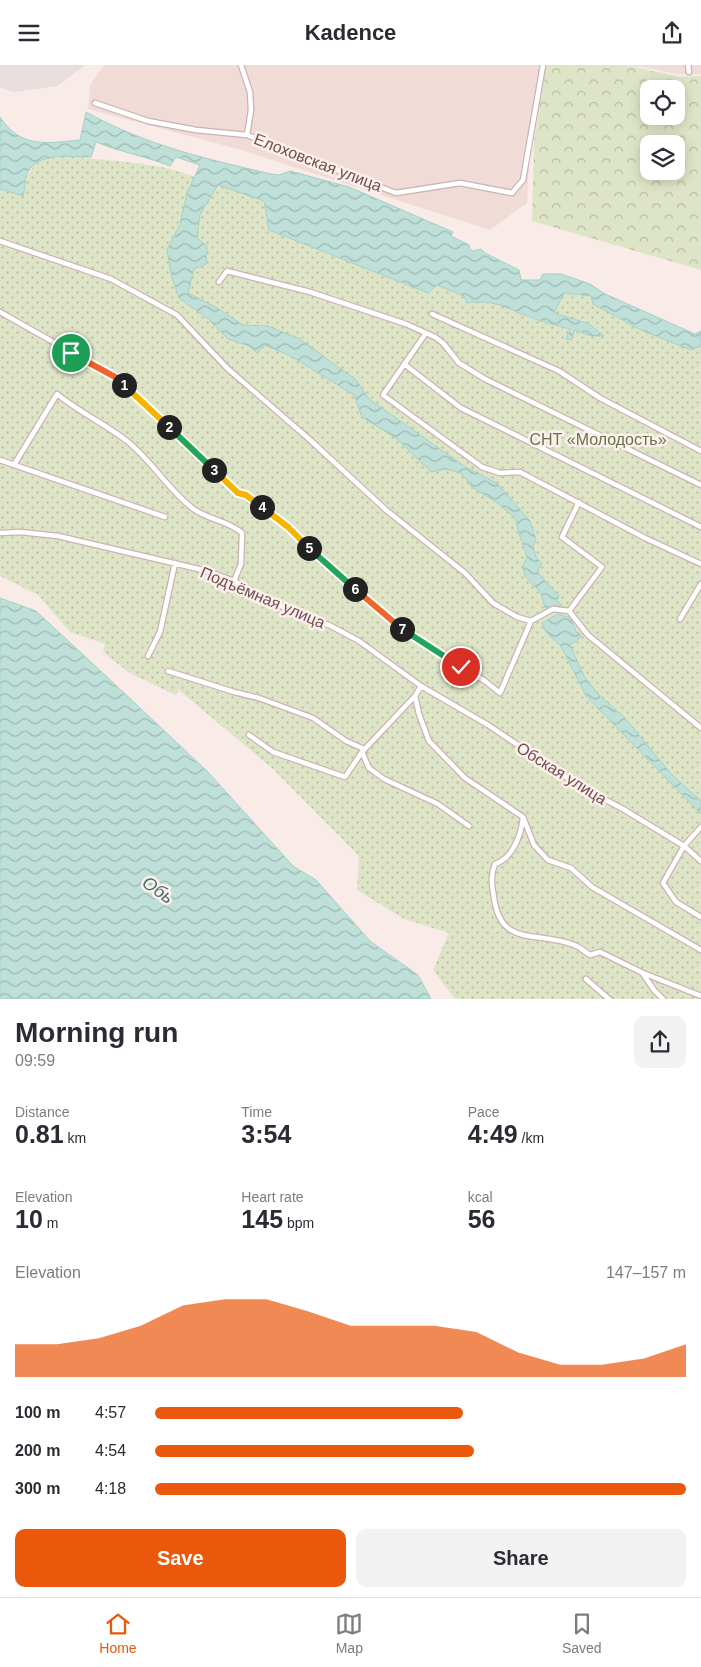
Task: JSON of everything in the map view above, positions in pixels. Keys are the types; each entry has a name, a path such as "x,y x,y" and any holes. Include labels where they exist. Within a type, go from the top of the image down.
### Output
{"street":[{"path":"241,65 250,92 251,110 247,135"},
{"name":"Елоховская улица","path":"96,103 148,121 196,130 247,135 396,193 460,183 512,193 522,180 543,65"},
{"path":"688,65 689,72"},
{"path":"0,241 111,279 178,315 227,368 386,510 465,573 493,603 517,617 532,621"},
{"path":"219,282 227,271 310,292 426,333 443,343 459,363 485,379 701,485"},
{"path":"0,312 117,378 238,493 246,495 288,527 400,628 485,681 500,693 532,621 553,609 569,611 595,641 701,728"},
{"path":"432,314 559,371 600,398 701,451"},
{"path":"426,333 383,395 482,467 500,473 520,473 645,538 701,564"},
{"path":"404,365 437,392 461,408 701,527"},
{"path":"14,465 57,394 78,411 128,441 190,507 205,517 236,528 242,533 241,563 234,581"},
{"path":"0,460 165,517"},
{"path":"569,611 602,567 562,537 579,502"},
{"name":"Подъёмная улица","path":"0,533 20,532 58,536 207,571 234,581 298,615 329,625 359,641 421,686"},
{"path":"148,656 160,632 175,563"},
{"path":"680,619 701,584"},
{"path":"168,671 259,698 313,718 363,751 369,768 384,779 438,804 470,826"},
{"path":"249,735 273,752 345,777 363,751 415,696 421,686"},
{"name":"Обская улица","path":"421,686 488,725 579,786 623,809 684,846 701,861"},
{"path":"415,696 419,714 429,741 465,778 523,817 534,845 548,860 571,868 592,887 701,950"},
{"path":"523,817 521,831 511,851 503,862 495,865 490,875 496,912 503,925 514,933 574,945 590,955 600,953 643,973 701,996"},
{"path":"701,827 684,846 663,883 676,903 701,917"},
{"path":"643,973 664,999"},
{"path":"586,979 610,999"}],"shaded area":[{"path":"0,65 85,65 57,86 13,92 0,87"},
{"path":"104,65 544,65 530,142 527,203 490,230 238,149 88,109 90,85"},
{"path":"629,65 701,65 701,74 679,74"}],"green space":[{"path":"546,65 626,65 679,77 701,76 701,270 532,221 534,142"},
{"name":"СНТ «Молодость»","path":"78,157 167,168 200,179 216,188 218,185 264,201 268,222 464,296 467,303 492,303 533,319 570,329 567,336 589,324 554,313 564,293 592,296 691,350 701,346 701,999 455,999 433,970 449,933 404,919 357,890 359,856 273,769 179,690 175,695 128,672 103,652 105,644 70,632 38,595 0,576 0,189 23,196 30,173 39,161"}],"water":[{"path":"86,112 132,134 176,150 271,174 279,175 290,171 349,187 453,232 451,236 469,245 473,251 481,249 485,253 519,270 521,280 540,280 543,274 561,274 590,284 605,294 695,334 701,331 701,346 691,350 641,330 593,304 591,296 564,293 554,313 589,324 604,336 591,336 575,330 571,340 566,339 570,329 491,303 467,303 464,296 437,285 428,293 269,230 264,201 218,185 200,214 197,238 207,246 206,264 194,269 188,293 217,308 243,325 268,326 300,339 356,380 369,399 464,466 498,484 530,521 536,539 533,547 536,557 542,564 537,572 559,596 557,600 562,606 545,608 541,593 525,576 523,565 527,558 516,519 499,504 473,488 461,473 446,469 431,472 396,438 362,417 354,395 289,355 264,345 257,353 249,346 228,339 207,318 179,298 172,278 167,250 180,224 187,193 200,165 176,157 170,166 96,142 91,157 65,156 39,161 28,172 23,196 0,189 0,117 17,135 26,139 36,142 57,142 80,140"},
{"name":"Обь","path":"0,598 36,611 121,690 208,772 293,866 316,880 371,942 418,975 431,999 0,999"},
{"path":"558,614 571,618 576,632 581,635 579,639 570,645 584,676 599,695 624,717 672,775 701,801 701,814 586,696 561,646 546,632 542,623"}],"route":[{"path":"71,353 117,378 238,493 246,495 288,527 400,628 461,667"}]}
